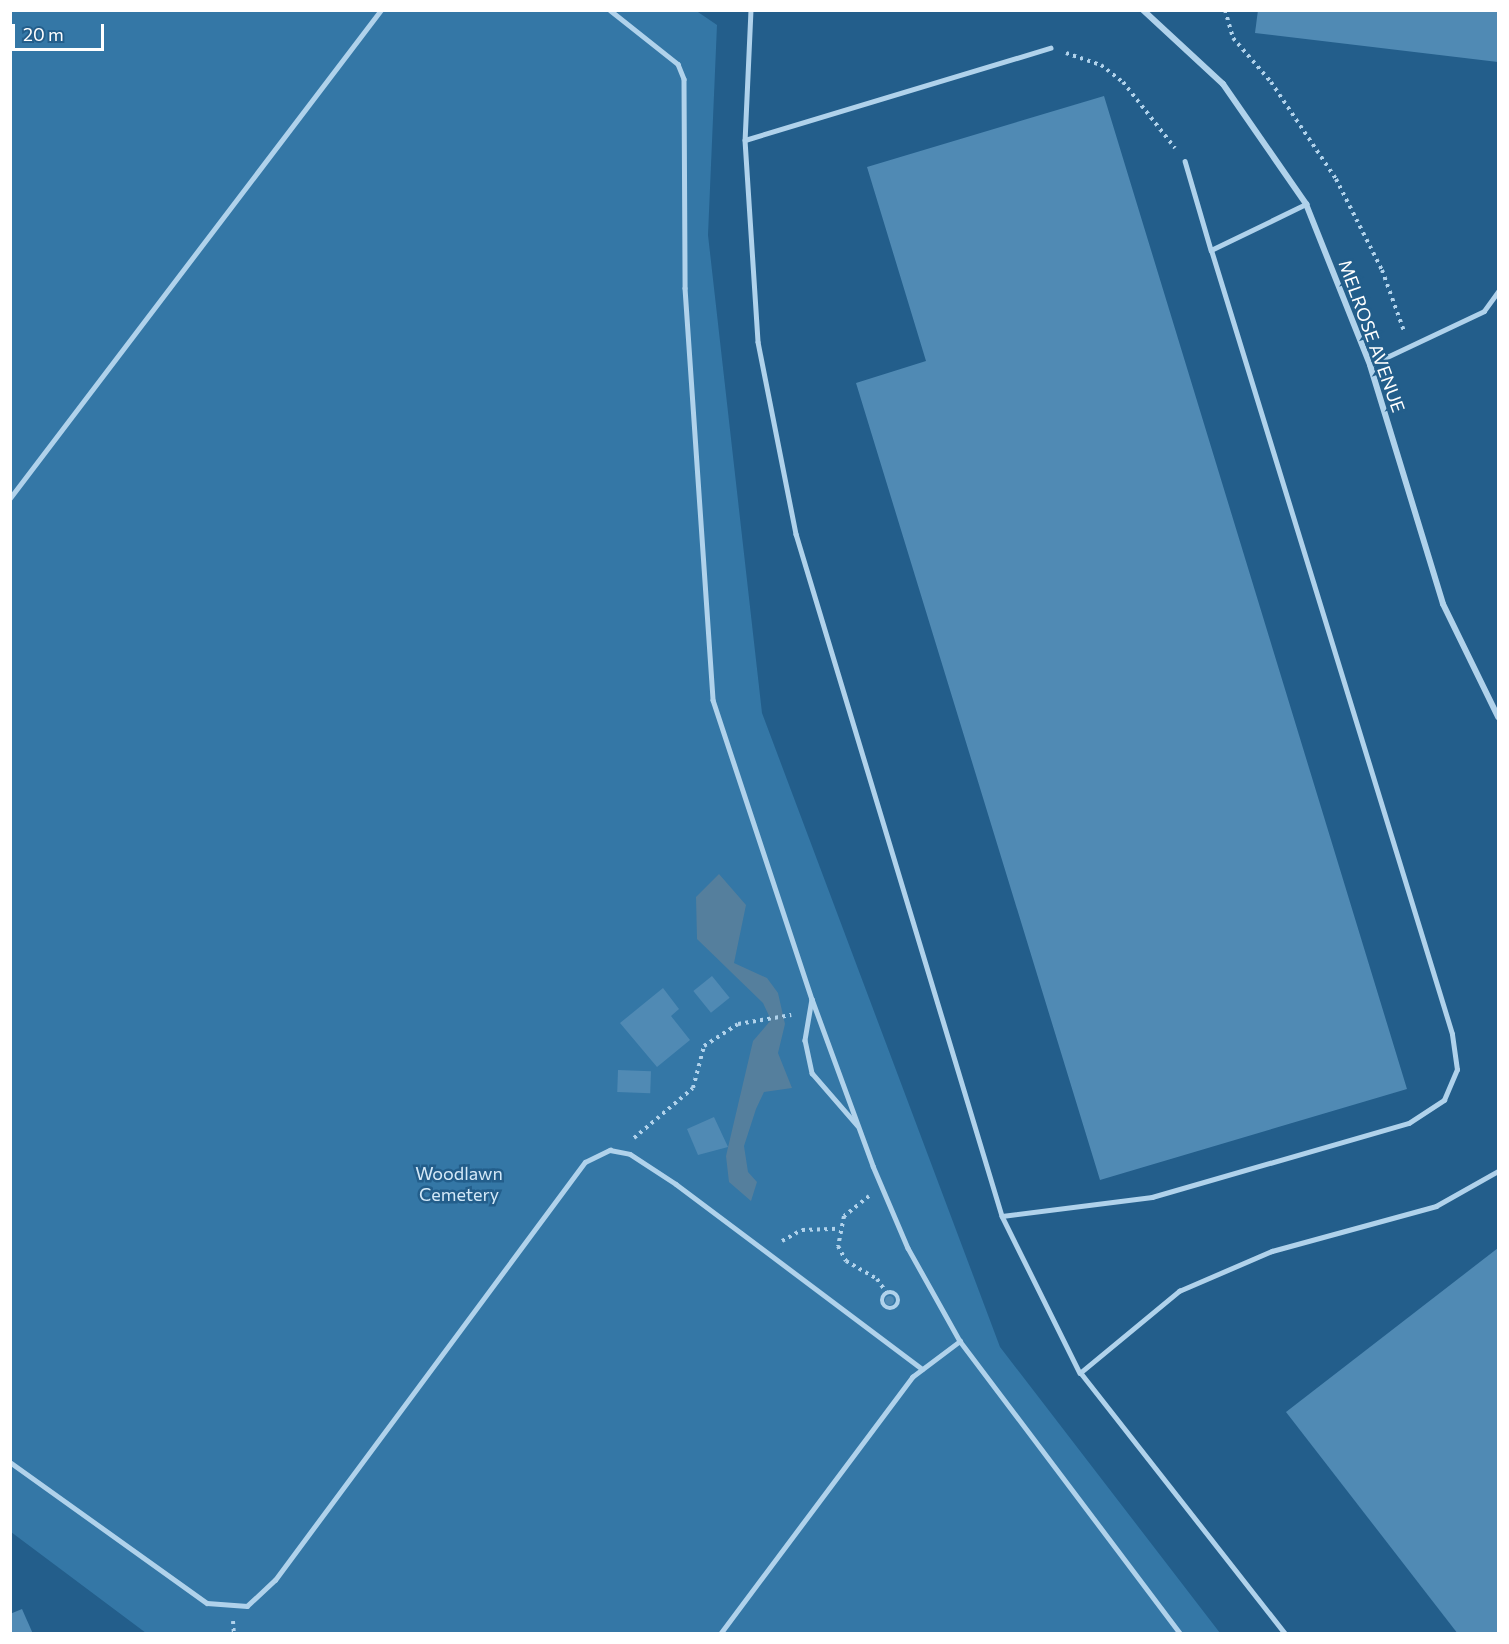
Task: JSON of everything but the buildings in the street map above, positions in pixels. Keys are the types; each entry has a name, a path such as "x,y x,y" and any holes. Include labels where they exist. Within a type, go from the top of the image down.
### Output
{"street":[{"name":"MELROSE AVENUE","path":"1143,10 1223,84 1306,204 1370,365 1443,604 1498,717"}],"lane":[{"path":"10,498 381,10"},
{"path":"610,10 678,64 684,79 685,288 713,700 812,999 883,1190 960,1341 1181,1634"},
{"path":"751,10 745,140 758,342 796,534 1002,1216 1080,1373 1285,1634"},
{"path":"745,140 1050,48"},
{"path":"1002,1216 1152,1197 1409,1123 1444,1100 1457,1070 1457,1053 1185,160"},
{"path":"1211,250 1306,204"},
{"path":"1370,365 1484,311 1498,292"},
{"path":"812,999 805,1040 812,1073 858,1126"},
{"path":"10,1461 198,1598 222,1608 247,1606 275,1580 585,1162 603,1151 621,1151 771,1255 922,1369"},
{"path":"1080,1373 1179,1291 1272,1251 1436,1206 1498,1171"},
{"path":"720,1634 922,1369 960,1341"}],"path":[{"path":"1225,10 1233,38 1271,82 1336,179 1382,270 1410,346"},
{"path":"1050,48 1101,65 1123,82 1185,160"},
{"path":"621,1151 693,1088 704,1046 738,1024 785,1016"},
{"path":"883,1190 854,1204 838,1229 843,1258 877,1279 886,1292 897,1297 894,1307 882,1303 886,1292"},
{"path":"771,1255 802,1230 838,1229"}],"green space":[{"name":"Woodlawn Cemetery","path":"695,10 717,25 708,235 762,713 1000,1347 1220,1633 146,1633 11,1532 10,11"}],"shaded area":[{"path":"719,874 746,905 734,963 767,978 778,993 785,1024 778,1053 792,1088 764,1092 756,1109 744,1146 748,1172 757,1182 751,1201 729,1182 726,1156 753,1041 771,1020 763,1003 697,939 696,897"}]}
